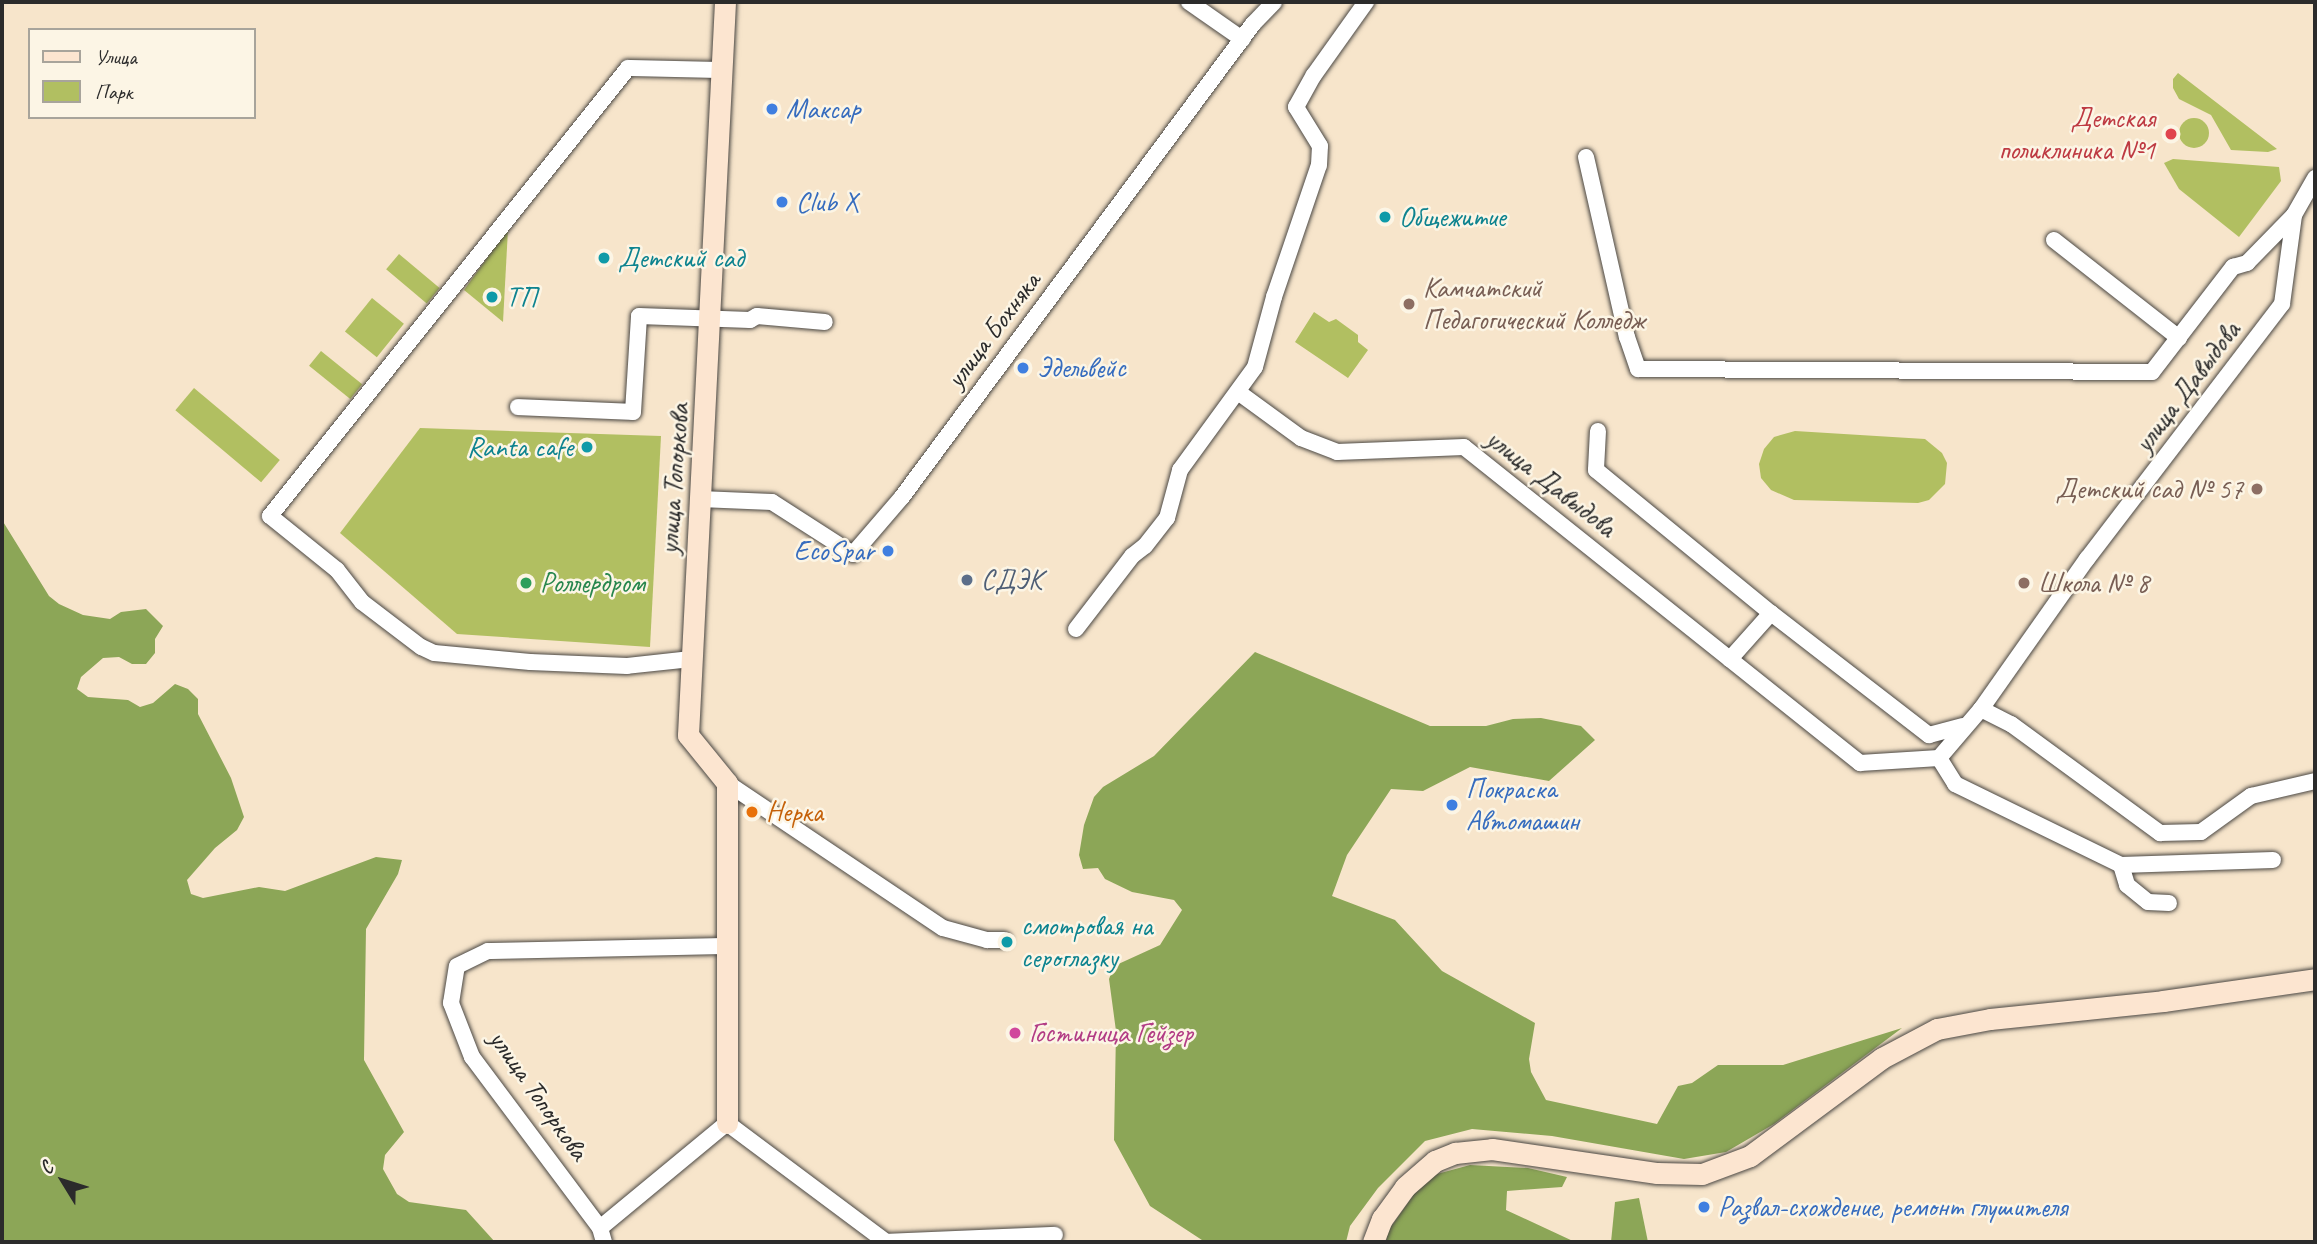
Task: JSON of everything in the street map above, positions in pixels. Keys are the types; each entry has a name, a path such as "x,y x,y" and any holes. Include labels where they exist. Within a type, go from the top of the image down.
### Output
{"main road":[{"name":"улица Топоркова","path":"725,2 688,734 727,783"},
{"path":"727,783 727,1123"},
{"path":"1373,1242 1382,1219 1405,1187 1435,1161 1455,1153 1492,1149 1657,1173 1702,1174 1750,1156 1882,1058 1937,1029 1990,1019 2163,1001 2315,979"}],"street":[{"path":"1189,2 1242,39"},
{"name":"улица Бохняка","path":"700,499 772,502 853,554 902,497 1242,39 1274,2"},
{"path":"1076,629 1132,555 1145,546 1167,518 1180,470 1255,368 1278,285 1319,165 1320,146 1296,107 1314,75 1366,2"},
{"path":"691,659 627,666 530,662 435,653 421,647 362,602 337,570 270,516 628,68 722,70"},
{"path":"1586,157 1627,337 1638,369 2152,372 2233,267 2247,263 2294,215"},
{"name":"улица Давыдова","path":"1238,392 1301,438 1336,452 1464,447 1860,763 1939,758 1982,709 2087,559 2282,304 2294,215 2315,178"},
{"path":"2054,240 2179,338"},
{"path":"518,407 633,412 639,316 750,320 757,316 825,322"},
{"name":"улица Давыдова","path":"1598,431 1596,471 1771,613 1929,735 1965,726"},
{"path":"1730,659 1771,613"},
{"path":"1982,709 2011,724 2160,833 2201,832 2251,796 2315,781"},
{"path":"1939,758 1955,784 2120,864 2273,860"},
{"path":"727,783 943,928 987,940 1004,940"},
{"path":"2120,864 2127,885 2148,902 2169,903"},
{"name":"улица Топоркова","path":"727,946 488,951 457,966 451,1003 472,1057 602,1235 727,1123"},
{"path":"727,1123 886,1242 1055,1235"}],"green space":[{"path":"2178,73 2277,149 2268,152 2231,150 2211,115 2179,99 2173,88 2173,79"},
{"path":"2194,118 2205,122 2209,133 2205,144 2194,148 2183,144 2179,133 2183,122"},
{"path":"2173,159 2279,167 2281,181 2239,237 2179,189 2164,163"},
{"path":"508,229 503,322 464,290"},
{"path":"399,254 440,288 427,303 386,269"},
{"path":"372,298 404,324 377,357 345,331"},
{"path":"1314,312 1329,322 1336,319 1358,335 1358,342 1368,350 1348,378 1295,342"},
{"path":"321,351 362,384 350,399 309,366"},
{"path":"194,388 280,460 261,482 175,410"},
{"name":"Роллердром","path":"420,428 661,436 650,647 457,634 340,533"},
{"path":"1795,431 1925,439 1942,453 1947,463 1945,484 1929,500 1918,503 1794,500 1771,490 1761,478 1759,464 1764,449 1774,437"},
{"path":"2,520 49,596 59,604 83,615 110,619 121,612 146,609 163,626 155,639 155,653 146,664 132,664 119,657 103,658 81,677 77,689 88,697 128,700 140,707 153,703 175,684 188,689 198,699 198,714 231,778 244,817 237,830 215,848 187,880 191,894 203,898 259,887 285,891 376,857 402,860 398,874 366,929 364,1060 404,1132 385,1155 383,1169 397,1194 409,1202 466,1210 495,1242 2,1242"},
{"path":"1255,652 1430,726 1486,726 1513,719 1541,718 1581,726 1595,740 1549,781 1470,767 1423,791 1391,789 1347,855 1332,896 1395,920 1442,971 1535,1023 1529,1059 1531,1072 1546,1100 1657,1124 1678,1086 1692,1083 1718,1065 1783,1065 1902,1028 1774,1124 1726,1152 1684,1159 1552,1136 1472,1129 1425,1141 1378,1188 1350,1226 1346,1242 1205,1242 1150,1206 1114,1140 1116,1031 1109,979 1114,966 1160,945 1182,910 1174,900 1132,892 1105,879 1098,868 1083,869 1079,855 1084,825 1094,797 1103,787 1154,756"},
{"path":"1470,1165 1528,1168 1567,1177 1562,1187 1507,1191 1506,1210 1575,1242 1386,1242 1388,1231 1426,1177"},
{"path":"1639,1198 1648,1242 1611,1242 1615,1202"}],"place":[{"name":"Максар","path":"772,109"},
{"name":"Детская поликлиника №1","path":"2171,134"},
{"name":"Club X","path":"782,202"},
{"name":"Общежитие","path":"1385,217"},
{"name":"Детский сад","path":"604,258"},
{"name":"ТП","path":"492,297"},
{"name":"Камчатский Педагогический Колледж","path":"1409,304"},
{"name":"Эдельвейс","path":"1023,368"},
{"name":"Ranta cafe","path":"587,447"},
{"name":"Детский сад № 57","path":"2257,489"},
{"name":"EcoSpar","path":"888,551"},
{"name":"СДЭК","path":"967,580"},
{"name":"Роллердром","path":"526,583"},
{"name":"Школа № 8","path":"2024,583"},
{"name":"Покраска Автомашин","path":"1452,805"},
{"name":"Нерка","path":"752,812"},
{"name":"смотровая на сероглазку","path":"1007,942"},
{"name":"Гостиница Гейзер","path":"1015,1033"},
{"name":"Развал-схождение, ремонт глушителя","path":"1704,1207"}]}
